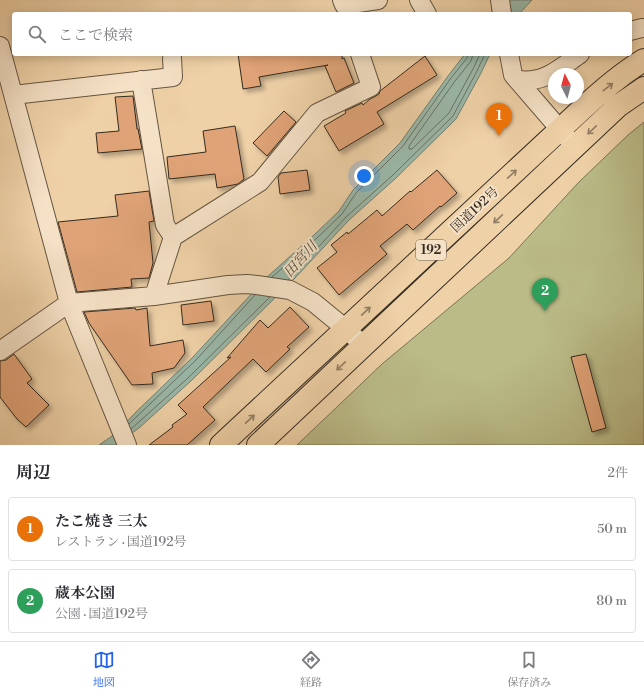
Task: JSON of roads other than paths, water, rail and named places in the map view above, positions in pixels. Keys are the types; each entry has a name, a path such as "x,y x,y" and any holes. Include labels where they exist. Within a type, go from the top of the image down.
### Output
{"highway":[{"name":"国道192号","path":"221,445 560,129 633,66 644,60"},
{"name":"国道192号","path":"258,445 618,106 644,88"}],"street":[{"path":"345,6 378,0"},
{"path":"419,0 426,12"},
{"path":"500,0 502,12"},
{"path":"632,30 644,28"},
{"path":"0,46 69,303 127,445"},
{"path":"154,296 173,237 260,182 317,114 371,87 361,56"},
{"path":"509,56 513,74 575,147"},
{"path":"518,80 538,80 552,74 577,56"},
{"path":"13,95 173,77 172,58"},
{"path":"141,80 165,225 173,237"},
{"path":"0,351 69,303 154,296 228,285 257,285 290,290 313,302 363,345"}],"water":[{"path":"503,0 532,0 521,12 494,12"},
{"name":"田宮川","path":"463,56 489,56 456,119 396,178 349,220 295,278 192,380 139,428 115,445 99,445 115,434 193,357 267,277 339,211 353,190 400,143"}],"place":[{"name":"たこ焼き 三太","path":"499,136"},
{"name":"蔵本公園","path":"545,311"}]}
